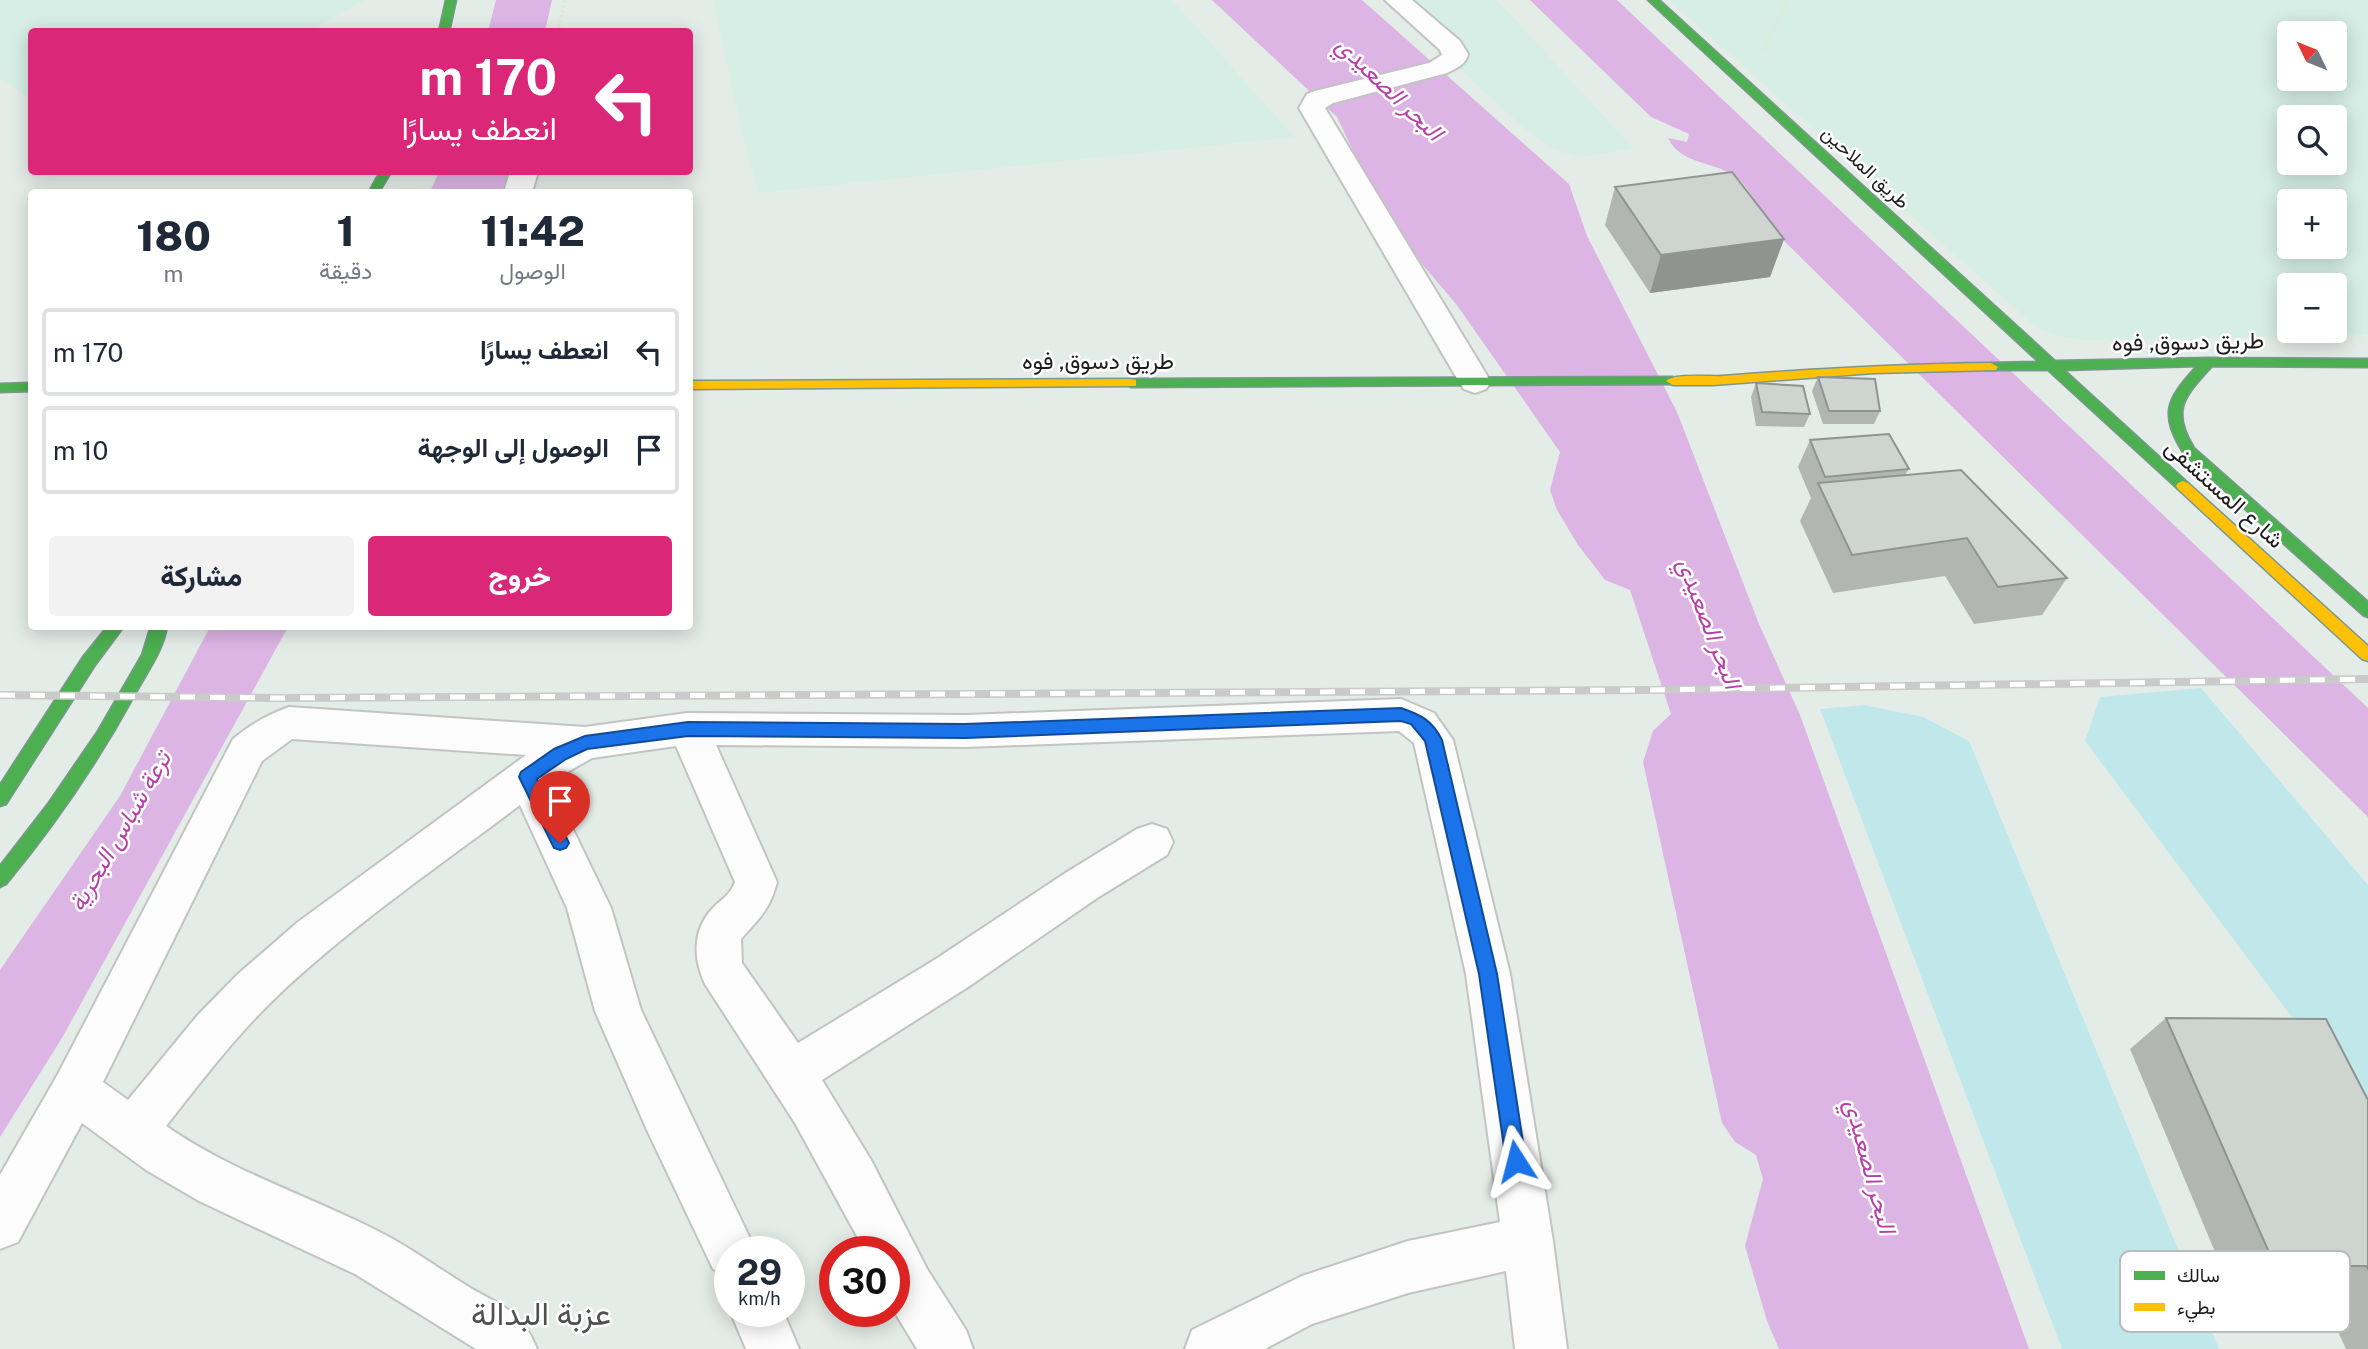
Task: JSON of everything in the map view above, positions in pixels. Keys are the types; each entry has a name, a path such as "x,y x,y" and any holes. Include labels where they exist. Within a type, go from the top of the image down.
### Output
{"main road":[{"path":"445,28 451,0"},
{"name":"طريق الملاحين","path":"1653,0 2050,366"},
{"name":"طريق دسوق, فوه","path":"693,386 1713,381 1874,369 2209,362 2368,363"},
{"name":"شارع المستشفى","path":"2209,362 2171,407 2171,421 2177,436 2189,451 2368,611"},
{"name":"شارع المستشفى","path":"2050,366 2211,509 2368,655"},
{"path":"0,388 28,387"},
{"path":"2211,509 2246,502"},
{"path":"0,799 89,661 114,630"},
{"path":"0,879 38,832 127,696 158,637 159,630"}],"street":[{"path":"1397,0 1451,46 1455,54 1454,60 1438,68 1315,100 1312,108 1475,382"},
{"path":"0,1224 75,1090 247,750 259,738 289,723 585,743 688,729 965,731 1401,715 1416,720 1426,728 1433,740 1488,974 1528,1241 1541,1349"},
{"path":"688,729 710,773 756,881 754,894 718,935 717,952 721,970 793,1072 867,1200 884,1236"},
{"path":"132,1132 214,1031 254,989 314,936 527,777 560,754 585,743"},
{"path":"527,777 589,908 618,1011 664,1114 724,1236"},
{"path":"793,1072 952,973 1082,885 1152,842"},
{"path":"75,1090 163,1153 216,1184 373,1256 454,1308 490,1326 511,1349"},
{"path":"1211,1349 1302,1302 1408,1268 1528,1241"},
{"path":"910,1289 947,1349"},
{"path":"763,1327 773,1349"}],"path":[{"path":"559,28 565,0"},
{"path":"1747,86 1787,0"}],"green space":[{"path":"0,0 365,0 315,28 28,28 28,96 0,78"},
{"path":"713,0 1172,0 1294,137 758,193"},
{"path":"1384,0 1497,0 1634,149 1579,157 1556,150 1527,131"},
{"path":"1669,0 2368,0 2368,335 2347,335 2347,273 2277,273 2277,337 2083,340 2037,328"}],"shaded area":[{"path":"2201,688 2368,885 2368,1129 2345,1088 2085,741 2100,697"},
{"path":"1864,705 1923,717 1969,741 2179,1251 2120,1251 2120,1332 2212,1332 2219,1349 2062,1349 1820,709"}],"water":[{"path":"496,0 552,0 546,28 489,28"},
{"name":"البحر الصعيدي","path":"1212,0 1362,0 1569,184 1587,236 1677,412 1759,624 1800,715 2029,1349 1779,1349 1767,1321 1745,1246 1763,1179 1756,1155 1735,1142 1722,1123 1643,762 1653,731 1671,714 1630,590 1605,580 1578,545 1557,510 1550,490 1560,452 1456,304 1387,223 1337,117"},
{"path":"1530,0 1617,0 2368,708 2368,817 1772,229 1739,180 1724,170 1680,153 1668,138 1687,142 1689,134 1651,117"},
{"path":"438,175 510,175 503,189 431,189"},
{"name":"ترعة شباس البحرية","path":"208,630 286,630 62,1038 0,1137 0,970 120,796"}],"building":[{"path":"1732,172 1784,239 1661,255 1615,187"},
{"path":"1818,377 1875,379 1880,411 1829,411"},
{"path":"1756,383 1803,386 1810,414 1762,412"},
{"path":"1889,434 1909,469 1825,477 1810,440"},
{"path":"1961,470 2067,578 1998,587 1967,538 1852,555 1818,483"},
{"path":"2166,1018 2326,1019 2368,1100 2368,1269 2366,1266 2350,1266 2350,1251 2268,1251"}],"railway":[{"path":"0,695 276,698 1650,690 2368,679"}],"traffic: fast":[{"path":"445,28 451,0"},
{"path":"1653,0 2183,486"},
{"path":"376,189 383,175"},
{"path":"2209,362 2181,393 2176,403 2175,423 2189,451 2368,611"},
{"path":"1991,367 2209,362 2368,363"},
{"path":"1131,383 1673,381"},
{"path":"0,388 28,387"},
{"path":"0,799 89,661 114,630"},
{"path":"0,879 37,833 88,761 149,656 158,630"}],"traffic: slow":[{"path":"1673,381 1713,381 1874,369 1991,367"},
{"path":"693,385 1131,383"},
{"path":"2183,486 2368,655"}],"district":[{"name":"عزبة البدالة","path":"541,1313"}],"route":[{"path":"560,843 527,777 560,754 585,743 688,729 965,731 1401,715 1416,720 1426,728 1433,740 1488,974 1516,1161"}]}
